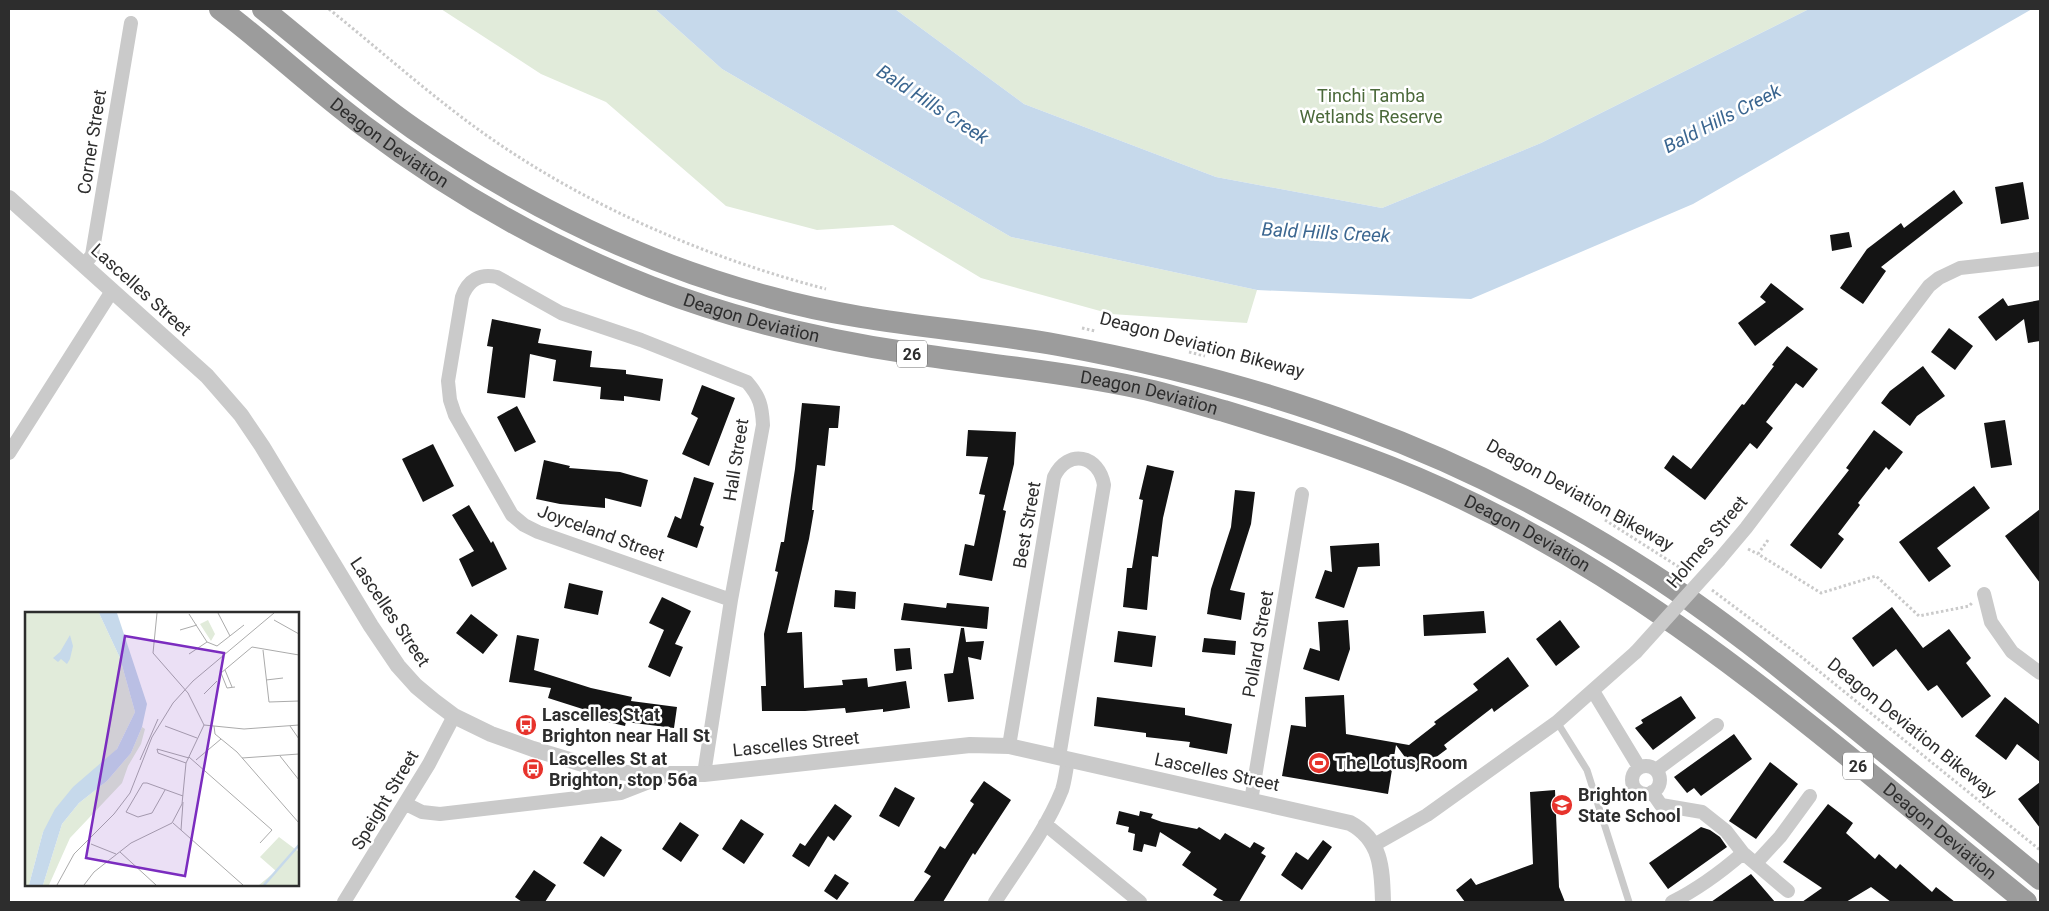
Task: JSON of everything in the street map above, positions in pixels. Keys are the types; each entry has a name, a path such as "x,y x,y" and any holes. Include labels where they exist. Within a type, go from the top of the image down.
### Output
{"highway":[{"name":"Deagon Deviation","path":"220,9 360,123 443,181 537,236 593,263 654,288 714,308 813,335 907,353 1070,375 1138,388 1266,424 1332,445 1397,470 1464,500 1579,561 1689,632 2026,902"},
{"name":"Deagon Deviation","path":"263,9 369,96 464,162 538,205 586,230 639,253 704,278 835,314 908,326 1054,344 1208,377 1282,398 1364,428 1450,464 1525,500 1595,539 1650,573 1760,651 2040,879"}],"street":[{"name":"Corner Street","path":"84,265 92,255 131,23"},
{"name":"Lascelles Street","path":"9,198 207,376 235,408 262,446 371,626 398,666 416,686 454,716 491,734 596,768 634,774 704,774 970,745 1009,746 1350,822 1362,829 1374,846"},
{"name":"Holmes Street","path":"1374,846 1427,815 1556,722 1636,652 1746,528 1929,286 1939,278 1960,268 2040,259"},
{"name":"Hall Street","path":"480,277 488,275 497,277 561,313 641,340 747,382 758,395 763,425 731,600 704,774"},
{"name":"Joyceland Street","path":"480,277 472,281 465,288 462,297 448,380 450,400 455,415 512,515 524,525 538,532 731,600"},
{"path":"9,453 112,291"},
{"name":"Best Street","path":"1009,746 1054,477 1058,468 1066,460 1076,458 1086,460 1096,466 1102,475 1104,485 1064,759"},
{"name":"Pollard Street","path":"1251,801 1302,494"},
{"path":"1984,594 1991,622 2012,652 2040,674"},
{"path":"1593,691 1639,767"},
{"name":"Speight Street","path":"344,902 406,804 434,756 454,716"},
{"path":"1656,770 1717,725"},
{"path":"995,902 1046,824 1062,788 1064,759"},
{"path":"1649,766 1656,770 1659,774 1659,784 1652,792 1642,793 1633,785 1634,773 1639,767 1649,766"},
{"path":"406,804 422,812 440,814 581,798 621,793 670,774"},
{"path":"1652,792 1661,805 1702,812 1726,831 1743,853 1788,891"},
{"path":"1756,863 1780,837 1810,796"},
{"path":"1046,824 1140,902"},
{"path":"1374,846 1380,868 1383,902"},
{"path":"1672,902 1689,894 1743,853"}],"lane":[{"path":"1556,722 1587,770 1629,902"}],"path":[{"path":"329,9 447,106 533,166 615,209 696,248 779,277 829,290"},
{"name":"Deagon Deviation Bikeway","path":"1079,328 1097,331"},
{"name":"Deagon Deviation Bikeway","path":"1186,351 1212,358"},
{"name":"Deagon Deviation Bikeway","path":"1598,516 1684,570"},
{"path":"1758,554 1768,540"},
{"path":"1747,548 1821,593 1876,576 1919,616 1969,606 1984,594"},
{"name":"Deagon Deviation Bikeway","path":"1707,586 1799,654 2040,850"}],"green space":[{"path":"441,9 655,9 722,69 1011,237 1257,290 1247,323 1111,314 981,278 893,225 817,230 726,206 606,102 541,74"},
{"name":"Tinchi Tamba Wetlands Reserve","path":"895,9 1809,9 1541,143 1382,208 1216,177 1024,104"}],"water":[{"name":"Bald Hills Creek","path":"655,9 895,9 1024,104 1216,177 1382,208 1541,143 1809,9 2032,9 1693,204 1471,299 1257,290 1011,237 722,69"}],"building":[{"path":"2023,182 2029,219 2001,224 1995,187"},
{"path":"1954,190 1963,203 1881,267 1886,271 1863,304 1840,288 1867,249 1901,223 1904,228"},
{"path":"1849,232 1852,247 1832,251 1830,235"},
{"path":"1771,283 1804,309 1755,346 1738,323 1766,302 1760,297"},
{"path":"2003,298 2008,306 2040,300 2040,341 2028,343 2024,319 1996,341 1978,317"},
{"path":"492,319 541,329 538,343 592,351 590,367 626,370 626,374 663,379 660,401 624,396 624,401 600,399 601,387 553,381 556,360 530,354 525,398 487,393 493,347 487,346"},
{"path":"1949,328 1973,346 1955,370 1931,352"},
{"path":"1787,346 1818,369 1803,388 1796,383 1766,422 1773,428 1757,449 1750,443 1705,500 1664,468 1673,455 1691,469 1742,404 1744,405"},
{"path":"1923,366 1945,396 1917,416 1910,426 1881,403 1890,391"},
{"path":"702,385 735,398 709,466 682,454 698,418 691,414"},
{"path":"802,403 840,406 838,428 829,428 825,466 817,465 812,510 814,510 809,539 787,633 802,632 804,688 843,685 842,680 867,678 868,687 906,681 910,708 883,712 883,709 846,713 845,708 805,711 762,711 761,686 766,686 764,634 778,572 775,571 781,542 784,542 795,469"},
{"path":"517,406 536,442 515,452 497,417"},
{"path":"2005,420 2012,465 1991,468 1984,423"},
{"path":"968,430 1016,432 1014,464 1003,510 1006,511 992,581 959,575 965,544 974,546 985,495 979,494 988,457 966,456"},
{"path":"1874,430 1903,452 1889,470 1886,467 1858,503 1860,505 1838,534 1844,539 1821,569 1790,545 1849,470 1846,468"},
{"path":"433,444 454,486 423,502 402,459"},
{"path":"544,460 570,466 569,468 620,472 648,480 641,507 605,498 605,508 560,504 536,499"},
{"path":"1147,465 1174,471 1163,518 1158,557 1152,556 1147,610 1123,607 1127,568 1132,568 1143,500 1139,499"},
{"path":"694,477 714,483 700,525 704,527 697,548 667,537 675,516 681,519"},
{"path":"1974,486 1990,508 1937,548 1951,566 1929,582 1899,542"},
{"path":"1235,490 1255,492 1251,524 1230,590 1245,593 1241,620 1207,614 1211,589 1231,527"},
{"path":"469,505 491,543 493,541 507,569 472,587 459,559 474,551 452,515"},
{"path":"2040,509 2040,583 2005,536"},
{"path":"1379,543 1380,566 1358,567 1344,608 1315,598 1325,570 1332,572 1330,546"},
{"path":"569,583 603,591 598,615 564,608"},
{"path":"835,590 856,592 855,609 834,607"},
{"path":"662,597 691,611 675,644 683,647 670,677 648,667 664,630 649,623"},
{"path":"904,603 946,608 947,603 989,607 987,629 901,620"},
{"path":"1892,607 1923,648 1949,629 1971,658 1966,663 1991,696 1962,718 1937,685 1928,691 1896,649 1873,667 1852,638"},
{"path":"1484,611 1486,633 1424,636 1423,615"},
{"path":"471,614 498,635 483,654 456,633"},
{"path":"1348,620 1350,649 1339,681 1303,669 1310,648 1320,651 1318,622"},
{"path":"1560,620 1580,647 1556,666 1536,639"},
{"path":"961,628 964,628 966,642 984,641 981,660 968,657 974,699 948,702 944,674 953,673"},
{"path":"1118,631 1156,636 1152,667 1114,662"},
{"path":"517,635 539,639 534,670 591,688 632,697 631,701 677,707 674,728 626,722 625,726 591,718 592,712 548,698 551,688 509,682"},
{"path":"1204,638 1236,641 1235,655 1202,652"},
{"path":"910,648 912,669 896,671 894,649"},
{"path":"1508,657 1529,686 1494,712 1492,708 1444,745 1447,749 1416,772 1396,745 1388,794 1282,776 1291,725 1306,727 1305,697 1344,695 1346,734 1409,745 1436,724 1434,722 1478,690 1473,684"},
{"path":"1681,696 1696,718 1653,750 1635,728 1643,723 1641,720"},
{"path":"1097,697 1185,708 1185,715 1232,724 1227,754 1189,747 1190,742 1146,737 1146,733 1094,726"},
{"path":"2005,697 2040,725 2040,762 2017,744 2006,760 1975,736"},
{"path":"1734,734 1752,759 1701,796 1694,788 1687,793 1674,777"},
{"path":"1770,762 1798,784 1756,839 1729,821"},
{"path":"984,781 1011,800 975,855 973,853 943,902 913,902 931,876 924,872 940,846 945,849 974,804 970,801"},
{"path":"2040,782 2040,828 2018,799"},
{"path":"895,787 915,798 899,827 879,816"},
{"path":"1555,790 1559,887 1565,902 1465,902 1456,890 1471,878 1476,885 1533,864 1530,792"},
{"path":"835,804 852,816 834,841 828,836 809,867 792,856 800,843 805,846"},
{"path":"1828,804 1853,823 1846,833 1875,859 1879,854 1896,869 1900,864 1932,892 1936,887 1955,902 1891,902 1871,887 1846,902 1802,902 1822,888 1783,862"},
{"path":"1119,811 1139,816 1140,811 1153,814 1151,818 1162,822 1197,829 1199,827 1220,840 1225,833 1250,848 1254,842 1265,848 1261,853 1266,856 1239,902 1225,902 1213,895 1217,889 1182,865 1191,852 1160,832 1156,847 1144,844 1142,852 1133,850 1135,834 1128,832 1129,827 1116,824"},
{"path":"741,819 764,834 744,864 722,849"},
{"path":"680,822 699,835 681,862 662,849"},
{"path":"1701,827 1710,830 1720,837 1727,847 1668,889 1649,863"},
{"path":"601,836 622,850 604,877 583,863"},
{"path":"1323,840 1332,847 1302,890 1281,875 1296,852 1308,860"},
{"path":"534,870 556,885 545,902 522,902 515,897"},
{"path":"835,874 849,883 837,900 824,891"},
{"path":"1751,874 1775,902 1711,902"}],"place":[{"name":"Lascelles St at Brighton near Hall St","path":"526,725"},
{"name":"The Lotus Room","path":"1319,763"},
{"name":"Lascelles St at Brighton, stop 56a","path":"533,769"},
{"name":"Brighton State School","path":"1562,805"}]}
